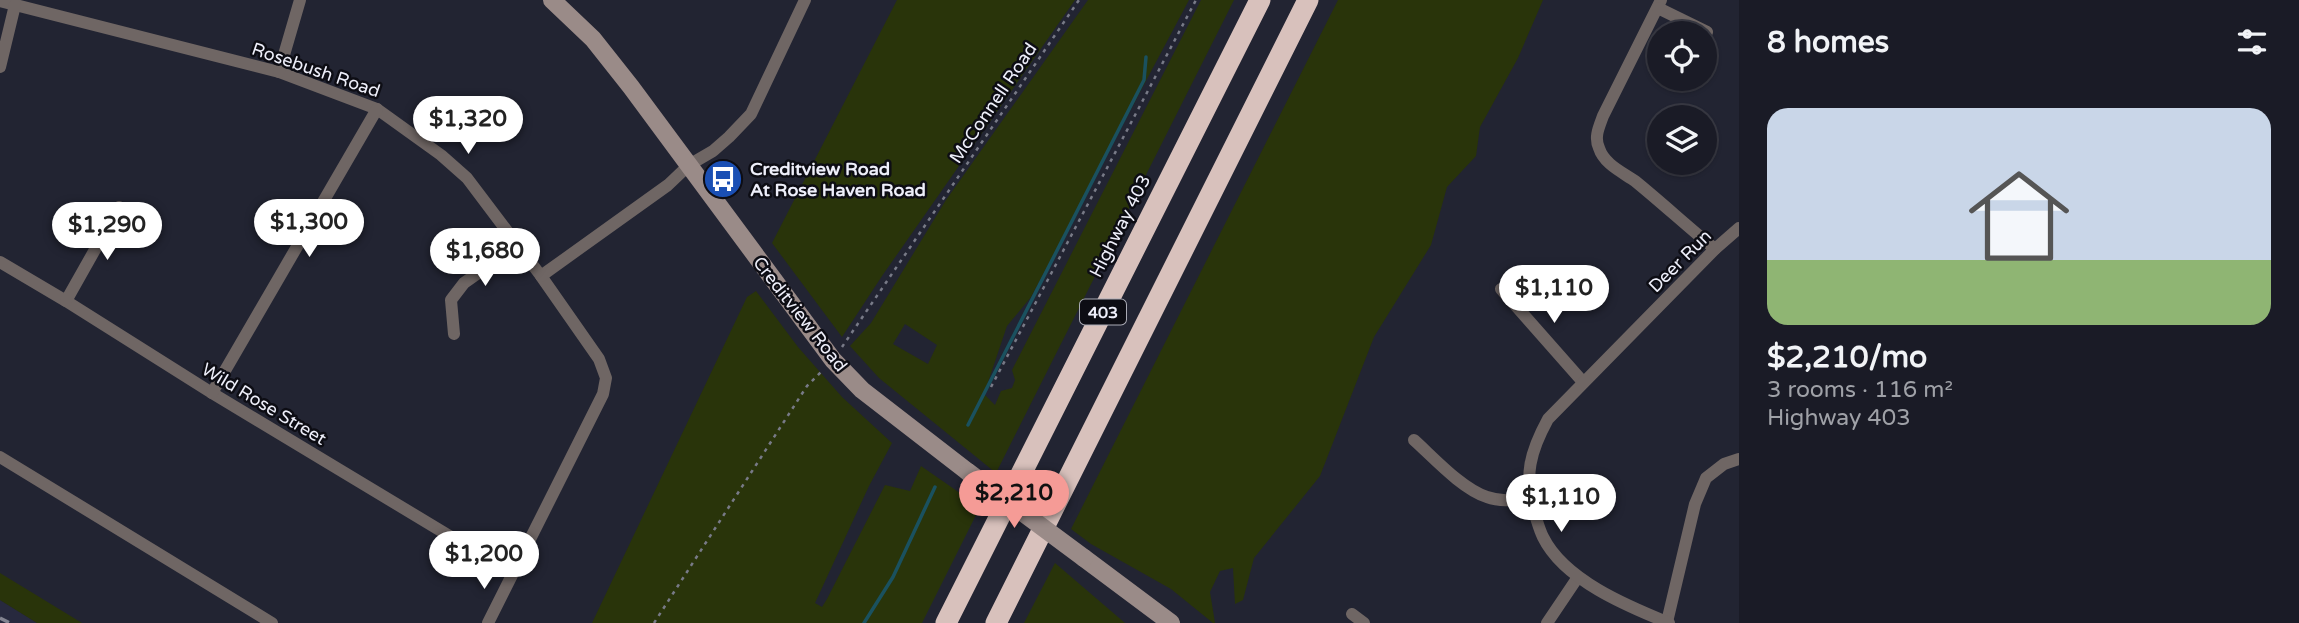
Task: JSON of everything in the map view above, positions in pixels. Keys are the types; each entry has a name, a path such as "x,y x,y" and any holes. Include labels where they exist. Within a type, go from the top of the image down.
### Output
{"highway":[{"name":"Highway 403","path":"946,623 1260,0"},
{"name":"403","path":"996,623 1308,0"}],"main road":[{"name":"Creditview Road","path":"552,0 593,39 833,360 862,390 1171,623"}],"street":[{"path":"279,72 300,0"},
{"path":"541,276 668,185 689,165 713,151 751,114 806,0"},
{"name":"Rosebush Road","path":"0,1 279,72 377,109 441,155 467,178 541,276 598,359 606,378 603,394 488,623"},
{"path":"1688,21 1660,4 1602,116 1596,136 1599,151 1614,167 1715,249"},
{"path":"0,67 15,5"},
{"path":"212,393 377,109"},
{"path":"66,301 119,207"},
{"name":"Deer Run","path":"1668,623 1620,601 1578,577 1560,561 1543,538 1531,499 1529,468 1536,441 1548,419 1715,249 1739,228"},
{"path":"454,334 451,300 464,283 518,245"},
{"name":"Wild Rose Street","path":"0,262 511,573"},
{"path":"1501,289 1583,382"},
{"path":"1414,440 1473,491 1489,498 1531,499"},
{"path":"0,457 272,623"},
{"path":"1668,623 1695,504 1706,478 1724,464 1739,459"},
{"path":"1547,623 1578,577"},
{"path":"1352,614 1364,623"}],"path":[{"name":"McConnell Road","path":"654,623 807,386 833,360 1079,0"},
{"path":"991,387 1196,0"}],"shaded area":[{"path":"0,600 37,623 0,623"}],"green space":[{"path":"897,0 1075,0 842,337 772,243"},
{"path":"1088,0 1189,0 1031,297 1007,326 984,394 995,405 1001,391 1012,388 1015,380 1012,370 1201,0 1234,0 996,473 879,378 850,346 871,323 946,200","holes":["905,324 937,345 928,364 893,344"]},
{"path":"1338,0 1543,0 1518,58 1480,127 1476,156 1447,187 1431,245 1374,337 1320,476 1254,558 1243,600 1235,604 1233,568 1220,571 1210,592 1213,623 1171,589 1091,544 1071,529"},
{"path":"756,291 798,347 842,397 892,443 815,603 822,607 827,599 885,485 910,491 921,466 980,507 922,623 592,623 747,297"},
{"path":"1055,563 1125,623 1024,623"},
{"path":"0,573 82,623 37,623 0,600"}],"waterway":[{"path":"968,425 1144,80 1146,57"},
{"path":"864,623 893,577 935,487"}],"railway":[{"path":"0,618 10,623"}],"place":[{"name":"Creditview Road At Rose Haven Road","path":"723,179"}]}
